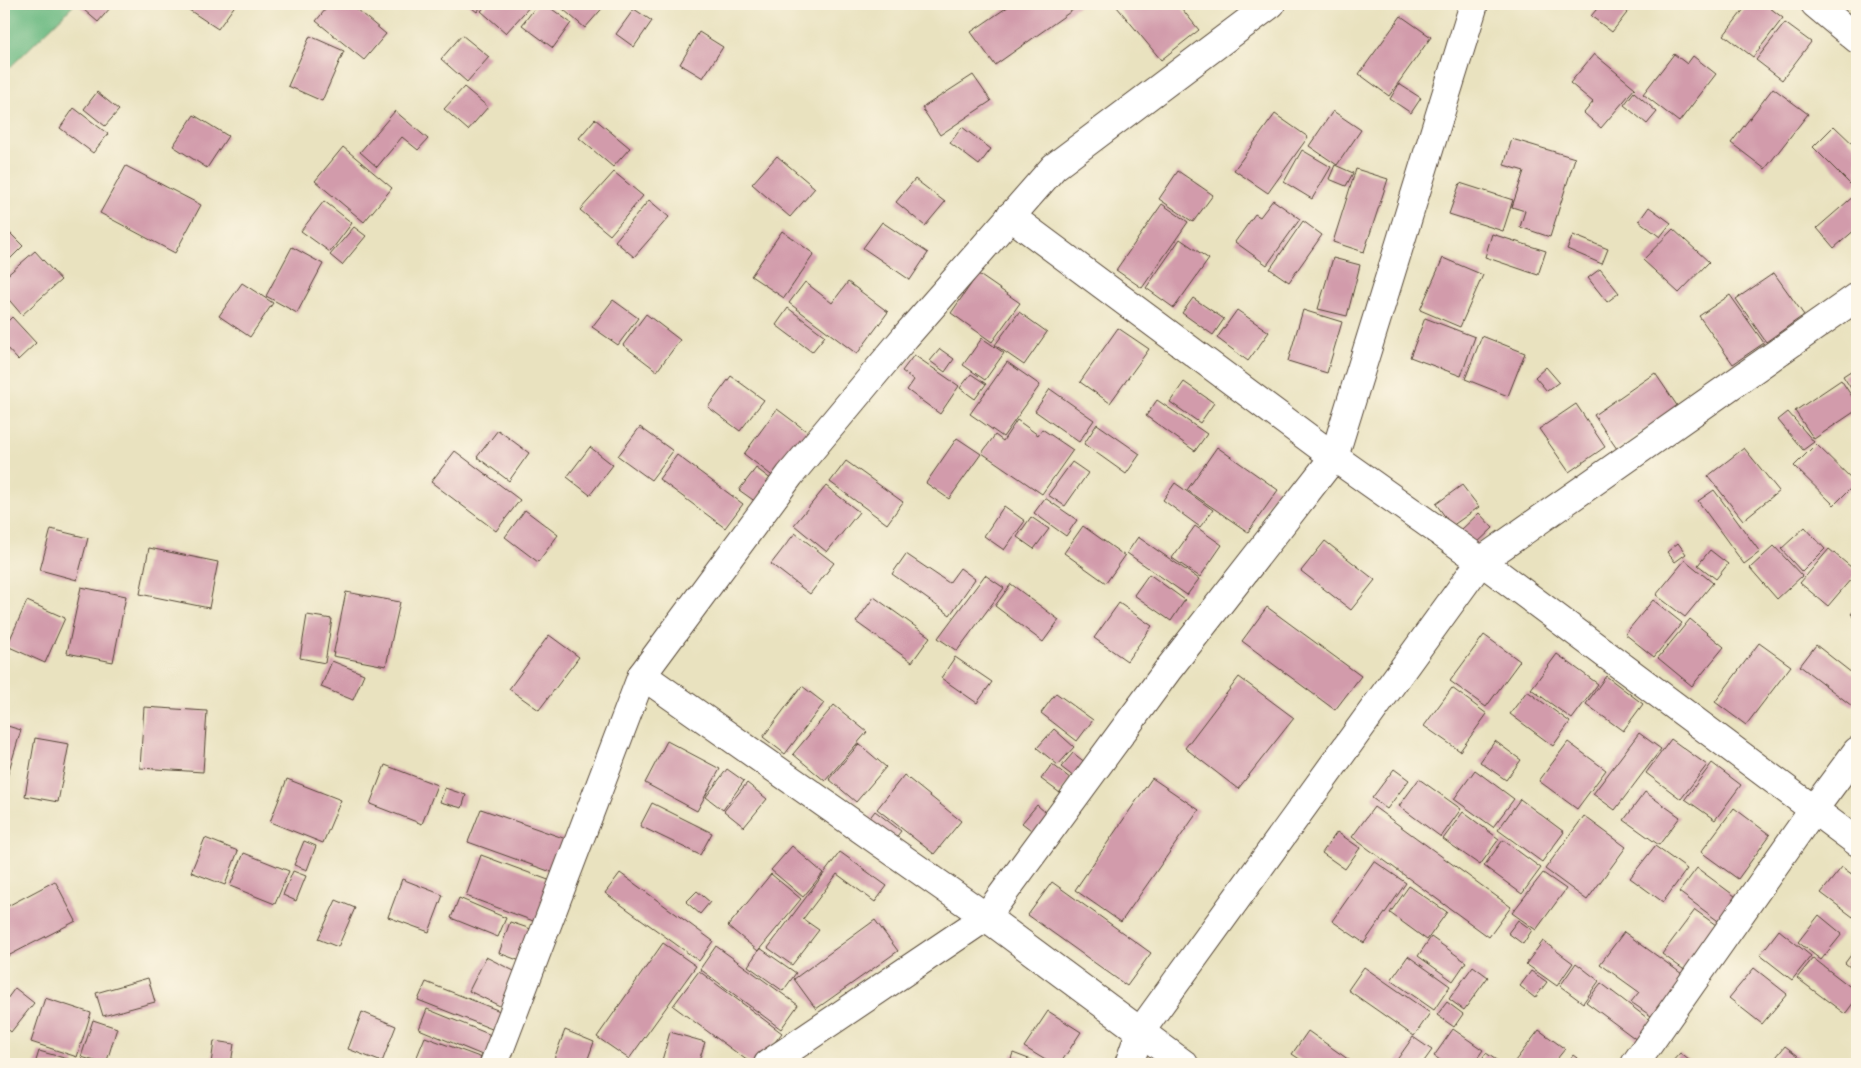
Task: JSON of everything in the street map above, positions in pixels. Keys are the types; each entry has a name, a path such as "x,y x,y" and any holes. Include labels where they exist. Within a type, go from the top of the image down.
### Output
{"street":[{"path":"494,1064 642,676 790,475 906,336 1054,167 1271,4"},
{"path":"768,1064 986,917 1167,671 1334,457 1474,4"},
{"path":"1815,4 1857,39"},
{"path":"1010,216 1334,457 1481,561 1857,842"},
{"path":"1129,1064 1140,1032 1481,561 1857,297"},
{"path":"642,676 986,917 1184,1064"},
{"path":"1635,1064 1814,809 1857,751"}],"green space":[{"path":"4,4 75,4 4,73"}],"building":[{"path":"77,4 107,4 111,7 98,22"},
{"path":"180,4 236,4 218,29"},
{"path":"330,4 350,4 386,34 364,60 316,21"},
{"path":"467,4 483,4 477,12"},
{"path":"487,4 532,4 506,33 481,11"},
{"path":"538,4 545,4 571,23 553,48 522,25"},
{"path":"557,4 606,4 585,28"},
{"path":"1012,4 1080,5 995,65 971,32"},
{"path":"1121,4 1178,4 1199,30 1161,60 1117,7"},
{"path":"1601,4 1634,4 1612,32 1591,16"},
{"path":"1748,4 1765,4 1783,18 1753,57 1724,35"},
{"path":"634,9 652,21 634,47 616,34"},
{"path":"1401,16 1431,37 1389,96 1359,74"},
{"path":"1785,23 1811,42 1782,80 1756,60"},
{"path":"699,32 723,47 703,78 680,64"},
{"path":"462,35 489,57 467,82 441,59"},
{"path":"310,36 344,51 322,101 288,86"},
{"path":"1594,54 1635,88 1601,128 1584,113 1593,102 1570,83"},
{"path":"1674,54 1687,64 1693,56 1716,74 1679,122 1643,94"},
{"path":"973,75 991,101 940,135 922,108"},
{"path":"1399,84 1421,98 1411,113 1390,99"},
{"path":"464,87 488,107 468,130 444,109"},
{"path":"1773,88 1808,114 1765,169 1731,143"},
{"path":"97,92 119,110 105,126 84,109"},
{"path":"1634,92 1657,112 1647,124 1624,105"},
{"path":"74,108 108,134 93,153 60,128"},
{"path":"395,111 428,139 418,150 402,137 377,167 360,152"},
{"path":"1333,111 1361,130 1337,165 1309,146"},
{"path":"1275,114 1308,137 1268,193 1234,170"},
{"path":"194,115 228,136 207,168 173,146"},
{"path":"595,119 630,148 613,167 579,138"},
{"path":"1834,126 1857,148 1857,183 1853,187 1813,147"},
{"path":"962,127 991,149 979,165 950,143"},
{"path":"1512,139 1575,158 1550,237 1520,227 1525,211 1512,207 1524,171 1504,165"},
{"path":"343,147 392,188 364,222 315,181"},
{"path":"1302,150 1331,167 1312,199 1284,182"},
{"path":"777,156 815,188 790,217 752,184"},
{"path":"1335,165 1353,173 1346,186 1329,179"},
{"path":"126,166 201,205 175,253 100,213"},
{"path":"1356,169 1388,179 1364,252 1333,242"},
{"path":"1178,171 1213,195 1193,222 1159,199"},
{"path":"614,172 643,196 610,235 580,210"},
{"path":"915,179 945,202 925,226 896,202"},
{"path":"1460,183 1513,200 1503,231 1449,214"},
{"path":"1855,195 1857,197 1857,228 1834,248 1817,228"},
{"path":"649,200 669,217 634,257 615,241"},
{"path":"1273,200 1300,219 1267,265 1235,242 1255,214 1260,217"},
{"path":"324,201 352,223 330,252 301,231"},
{"path":"1162,204 1188,222 1142,288 1116,270"},
{"path":"1649,207 1671,223 1660,237 1639,221"},
{"path":"1303,221 1322,235 1289,282 1270,269"},
{"path":"882,222 928,253 910,280 863,248"},
{"path":"354,227 366,236 342,265 330,255"},
{"path":"1673,229 1709,262 1679,293 1643,260"},
{"path":"782,231 814,254 784,298 751,276"},
{"path":"9,232 23,246 4,265 4,237"},
{"path":"1492,234 1546,251 1538,275 1485,257"},
{"path":"1573,235 1608,249 1602,264 1567,249"},
{"path":"1180,239 1209,259 1174,308 1146,288"},
{"path":"292,247 323,264 297,313 266,296"},
{"path":"35,251 61,280 22,315 4,294 4,278"},
{"path":"1333,258 1360,265 1347,316 1318,309"},
{"path":"1443,258 1483,275 1460,327 1420,310"},
{"path":"1600,269 1619,293 1607,302 1588,278"},
{"path":"1774,273 1804,315 1766,342 1736,299"},
{"path":"978,274 1020,303 992,342 951,313"},
{"path":"805,282 832,303 848,282 888,312 857,354 789,303"},
{"path":"242,283 273,303 250,337 219,316"},
{"path":"1730,295 1764,343 1733,364 1699,316"},
{"path":"1193,298 1224,319 1213,335 1182,313"},
{"path":"613,300 638,318 618,345 592,327"},
{"path":"788,308 825,336 812,352 776,325"},
{"path":"1237,310 1269,332 1248,361 1217,338"},
{"path":"1303,310 1342,322 1327,373 1288,361"},
{"path":"1019,312 1047,332 1024,365 995,345"},
{"path":"646,314 680,340 657,371 623,345"},
{"path":"12,317 36,343 18,360 4,345 4,325"},
{"path":"1425,318 1475,337 1461,376 1410,357"},
{"path":"1118,328 1149,349 1110,403 1080,382"},
{"path":"1482,336 1525,353 1508,396 1465,379"},
{"path":"982,338 1004,353 985,380 963,365"},
{"path":"940,349 954,359 945,372 930,361"},
{"path":"914,355 959,386 940,414 907,390 914,380 902,371"},
{"path":"1007,362 1040,385 1003,437 970,414"},
{"path":"1546,367 1559,382 1547,391 1535,377"},
{"path":"1857,367 1857,391 1854,393 1843,376"},
{"path":"1655,373 1678,407 1617,449 1594,415"},
{"path":"971,374 986,384 975,399 960,388"},
{"path":"731,376 764,400 740,431 708,407"},
{"path":"1841,380 1857,404 1857,410 1814,439 1795,411"},
{"path":"1184,382 1214,403 1200,423 1170,402"},
{"path":"1050,389 1094,420 1079,442 1035,411"},
{"path":"1157,400 1207,434 1195,451 1146,416"},
{"path":"1576,404 1605,447 1569,472 1539,429"},
{"path":"777,409 809,433 775,478 744,454"},
{"path":"1788,412 1814,442 1803,450 1778,420"},
{"path":"1017,420 1038,435 1042,429 1073,450 1042,494 982,453 995,435 1003,441"},
{"path":"1097,424 1140,454 1126,474 1084,444"},
{"path":"640,427 673,451 651,480 618,456"},
{"path":"498,430 529,453 509,481 477,457"},
{"path":"957,438 981,454 949,499 926,483"},
{"path":"1816,444 1856,483 1834,505 1794,466"},
{"path":"590,447 613,465 590,495 567,477"},
{"path":"1217,447 1278,490 1248,532 1187,490"},
{"path":"1744,448 1779,491 1743,520 1708,476"},
{"path":"455,451 520,500 496,531 431,482"},
{"path":"677,455 743,504 725,528 659,479"},
{"path":"846,461 903,502 887,524 830,482"},
{"path":"1072,462 1088,473 1065,506 1048,495"},
{"path":"756,468 772,480 756,502 739,490"},
{"path":"1175,483 1213,510 1200,527 1163,500"},
{"path":"1462,485 1479,507 1452,526 1436,504"},
{"path":"826,486 859,512 827,552 794,525"},
{"path":"1714,490 1760,552 1744,564 1698,501"},
{"path":"1045,498 1077,520 1066,536 1034,513"},
{"path":"1004,506 1025,521 1004,550 984,536"},
{"path":"525,510 558,535 538,562 505,537"},
{"path":"1479,513 1493,528 1475,545 1461,530"},
{"path":"1031,517 1049,529 1034,549 1017,537"},
{"path":"1083,526 1125,556 1106,583 1064,553"},
{"path":"1195,526 1222,545 1200,577 1172,558"},
{"path":"1805,527 1825,549 1802,572 1781,549"},
{"path":"51,529 88,538 77,580 40,570"},
{"path":"795,533 834,563 810,594 771,564"},
{"path":"1138,537 1199,579 1187,595 1127,553"},
{"path":"1325,541 1375,580 1351,610 1301,571"},
{"path":"1678,543 1686,554 1675,562 1667,552"},
{"path":"1774,546 1802,576 1777,599 1750,568"},
{"path":"149,548 218,562 209,608 140,594"},
{"path":"1829,549 1857,572 1828,606 1800,583"},
{"path":"1710,550 1728,564 1716,579 1698,565"},
{"path":"906,554 949,583 960,568 975,579 950,615 892,574"},
{"path":"1685,560 1713,583 1685,617 1656,595"},
{"path":"1149,574 1185,600 1171,621 1134,595"},
{"path":"985,575 1004,588 957,651 938,638"},
{"path":"1011,584 1059,620 1043,642 995,606"},
{"path":"81,587 126,596 113,662 67,653"},
{"path":"346,592 400,602 386,666 333,656"},
{"path":"874,597 930,637 912,662 856,622"},
{"path":"1653,600 1682,623 1654,657 1625,634"},
{"path":"27,601 65,618 45,663 7,646"},
{"path":"1119,603 1152,626 1127,661 1094,638"},
{"path":"1267,607 1361,676 1335,710 1242,641"},
{"path":"1857,607 1857,620 1851,614"},
{"path":"307,615 332,619 325,663 300,658"},
{"path":"1690,619 1724,647 1692,686 1658,658"},
{"path":"549,635 579,657 539,710 509,689"},
{"path":"1484,635 1520,661 1486,707 1450,681"},
{"path":"1759,643 1791,666 1746,725 1715,702"},
{"path":"1816,645 1857,677 1857,700 1852,706 1800,666"},
{"path":"1557,654 1598,684 1572,719 1531,689"},
{"path":"955,657 992,682 977,703 941,678"},
{"path":"332,661 364,674 353,700 321,687"},
{"path":"1606,676 1643,704 1623,731 1586,704"},
{"path":"1239,677 1294,718 1238,789 1185,748"},
{"path":"802,686 824,703 785,754 763,737"},
{"path":"1452,688 1487,714 1460,751 1424,726"},
{"path":"1527,691 1570,722 1553,746 1510,714"},
{"path":"1056,693 1093,720 1077,741 1041,713"},
{"path":"834,705 867,732 825,781 793,754"},
{"path":"144,707 207,711 203,772 140,768"},
{"path":"4,725 21,730 7,777 4,776"},
{"path":"1054,729 1074,747 1058,765 1037,748"},
{"path":"1639,733 1661,749 1615,810 1593,794"},
{"path":"35,738 69,744 58,802 25,796"},
{"path":"1671,739 1707,765 1681,799 1646,773"},
{"path":"667,741 720,769 697,811 645,783"},
{"path":"1495,741 1521,760 1506,780 1480,762"},
{"path":"1568,742 1606,770 1577,809 1539,781"},
{"path":"859,744 886,767 856,802 829,779"},
{"path":"1073,753 1086,763 1074,777 1061,767"},
{"path":"1712,763 1741,785 1715,820 1685,799"},
{"path":"1052,764 1071,779 1060,793 1041,779"},
{"path":"385,765 437,785 422,824 370,804"},
{"path":"727,769 744,781 723,810 706,797"},
{"path":"1394,769 1409,780 1387,809 1372,798"},
{"path":"1475,770 1514,799 1493,827 1454,799"},
{"path":"904,775 961,821 934,854 877,809"},
{"path":"1152,778 1199,810 1121,922 1075,890"},
{"path":"287,779 341,800 323,843 270,822"},
{"path":"1419,779 1461,809 1441,837 1399,806"},
{"path":"747,783 767,799 744,827 724,811"},
{"path":"445,788 466,795 462,808 440,802"},
{"path":"1645,792 1680,817 1659,845 1624,820"},
{"path":"1520,799 1564,832 1542,862 1498,830"},
{"path":"652,803 712,833 700,855 640,826"},
{"path":"1037,805 1053,819 1039,836 1022,823"},
{"path":"1374,807 1511,907 1489,937 1352,837"},
{"path":"1734,808 1770,835 1738,879 1701,852"},
{"path":"481,809 566,839 554,873 468,842"},
{"path":"875,811 901,831 891,844 865,824"},
{"path":"1463,812 1499,839 1480,865 1443,839"},
{"path":"1584,816 1626,847 1587,900 1545,869"},
{"path":"1337,832 1360,848 1345,869 1322,853"},
{"path":"205,838 238,851 225,885 191,872"},
{"path":"1503,840 1541,868 1522,894 1484,866"},
{"path":"304,841 316,846 307,870 294,865"},
{"path":"792,846 823,873 803,897 771,870"},
{"path":"1655,846 1687,869 1663,902 1630,878"},
{"path":"840,852 887,886 875,902 837,874 803,919 819,930 792,965 768,948"},
{"path":"244,853 289,871 275,904 230,886"},
{"path":"481,855 551,881 536,922 466,896"},
{"path":"1374,861 1406,883 1364,943 1332,921"},
{"path":"1842,867 1857,878 1857,912 1853,917 1821,893"},
{"path":"1697,868 1743,902 1725,926 1679,892"},
{"path":"293,871 306,876 296,901 283,895"},
{"path":"620,873 713,941 699,961 605,893"},
{"path":"1543,873 1566,889 1536,930 1512,913"},
{"path":"771,874 801,899 758,951 728,926"},
{"path":"402,879 443,895 429,932 388,917"},
{"path":"55,881 76,921 6,957 4,952 4,908"},
{"path":"1052,882 1151,953 1127,986 1028,915"},
{"path":"1409,886 1447,912 1427,940 1390,913"},
{"path":"697,891 710,902 700,914 686,902"},
{"path":"459,898 506,918 498,937 451,918"},
{"path":"336,900 355,908 338,947 318,939"},
{"path":"1695,910 1723,930 1690,974 1662,954"},
{"path":"1819,915 1842,934 1821,960 1798,942"},
{"path":"875,920 898,951 816,1009 794,979"},
{"path":"1518,920 1532,930 1523,944 1508,933"},
{"path":"510,922 534,930 523,962 499,953"},
{"path":"1779,930 1811,956 1792,980 1760,955"},
{"path":"1624,932 1689,979 1658,1021 1631,1002 1639,992 1600,964"},
{"path":"1431,937 1466,962 1453,981 1418,956"},
{"path":"1543,941 1573,963 1557,986 1526,964"},
{"path":"663,943 696,966 629,1059 597,1037"},
{"path":"716,946 798,1005 781,1029 700,969"},
{"path":"1857,947 1857,973 1845,963"},
{"path":"760,948 796,973 783,991 748,966"},
{"path":"1408,956 1450,986 1434,1010 1391,980"},
{"path":"486,957 522,975 506,1009 469,991"},
{"path":"1813,958 1857,992 1857,998 1845,1014 1797,978"},
{"path":"1576,963 1599,981 1583,1003 1560,986"},
{"path":"1473,966 1488,977 1464,1010 1449,999"},
{"path":"1364,967 1430,1013 1414,1036 1348,990"},
{"path":"1754,968 1787,994 1762,1024 1729,998"},
{"path":"699,971 782,1033 758,1064 752,1064 673,1006"},
{"path":"1531,971 1547,982 1535,998 1520,986"},
{"path":"148,978 155,1002 103,1016 96,993"},
{"path":"426,982 505,1013 497,1031 418,1000"},
{"path":"1601,983 1655,1024 1641,1043 1586,1002"},
{"path":"15,988 34,1003 11,1032 4,1026 4,1003"},
{"path":"45,998 91,1013 77,1057 31,1042"},
{"path":"1447,1002 1463,1014 1454,1027 1437,1015"},
{"path":"427,1009 496,1037 487,1057 419,1029"},
{"path":"1048,1011 1081,1032 1060,1064 1052,1064 1024,1047"},
{"path":"362,1012 396,1026 382,1062 348,1049"},
{"path":"93,1020 117,1028 106,1064 81,1057"},
{"path":"1453,1029 1483,1050 1473,1064 1446,1064 1434,1056"},
{"path":"565,1030 594,1042 586,1064 552,1064"},
{"path":"1539,1030 1565,1049 1553,1064 1519,1064 1515,1061"},
{"path":"1308,1031 1352,1062 1350,1064 1307,1064 1292,1054"},
{"path":"670,1032 705,1042 698,1064 661,1064"},
{"path":"425,1037 485,1059 483,1064 414,1064"},
{"path":"1413,1037 1432,1050 1422,1064 1394,1064"},
{"path":"214,1041 234,1044 231,1064 211,1064"},
{"path":"1785,1046 1809,1064 1777,1064 1773,1061"},
{"path":"39,1051 75,1061 74,1064 35,1064"},
{"path":"1013,1053 1042,1064 1009,1064"},
{"path":"1486,1053 1502,1064 1478,1064"},
{"path":"1680,1053 1694,1064 1670,1064"},
{"path":"1573,1055 1585,1064 1567,1064"}]}
